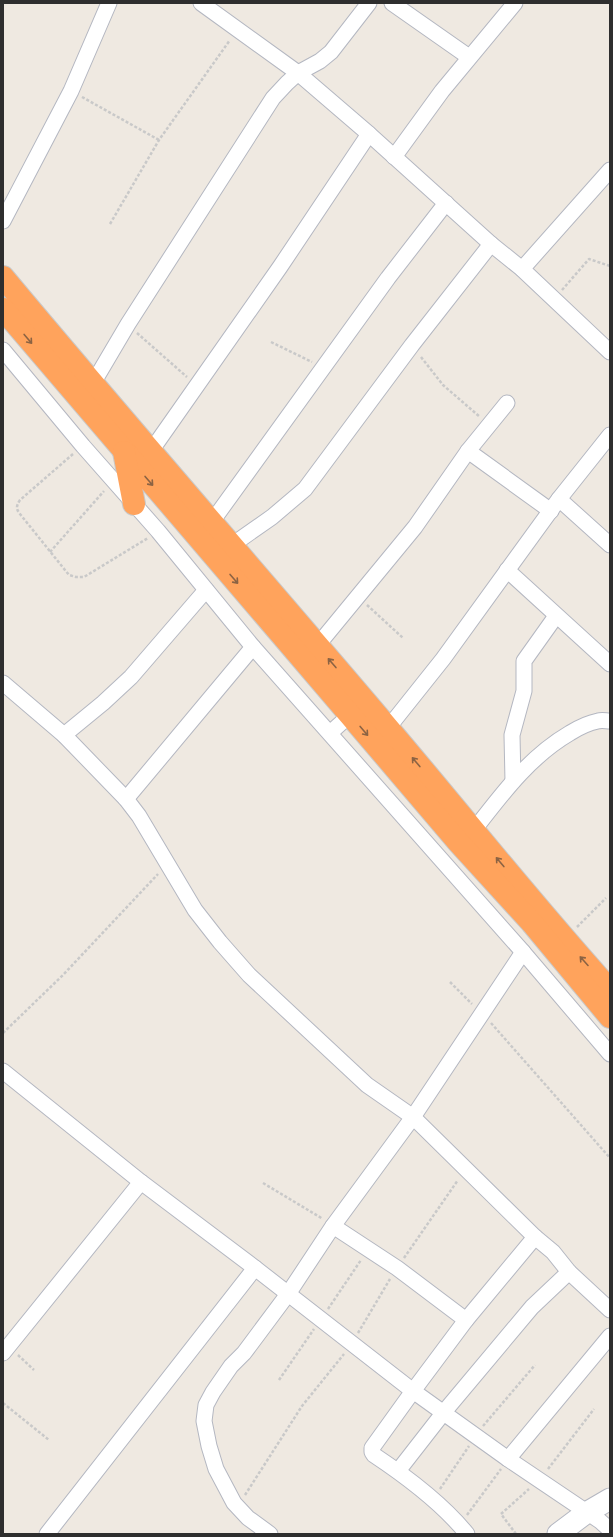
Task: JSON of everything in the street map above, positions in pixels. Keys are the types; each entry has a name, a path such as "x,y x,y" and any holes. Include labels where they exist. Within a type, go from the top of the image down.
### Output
{"highway":[{"path":"3,277 211,523 223,552 350,714 565,939 610,990"},
{"path":"3,309 123,451 317,646 388,728 466,837 532,923 610,1017"},
{"path":"123,451 134,504"}],"main road":[{"path":"582,1534 602,1520 610,1499"},
{"path":"558,1534 602,1520"}],"street":[{"path":"3,221 70,91 110,3"},
{"path":"201,3 298,73 369,134 491,244 522,269 610,352"},
{"path":"92,384 128,324 264,111 287,82 298,73 320,61 331,52 369,3"},
{"path":"392,3 470,57"},
{"path":"394,157 470,57 515,3"},
{"path":"151,452 280,267 369,134"},
{"path":"522,269 610,170"},
{"path":"211,523 388,278 446,203"},
{"path":"223,552 272,517 305,490 412,345 491,244"},
{"path":"3,350 83,446 158,531 253,647 523,952 610,1054"},
{"path":"317,646 415,527 468,451 508,402"},
{"path":"388,728 443,659 555,505 609,437"},
{"path":"468,451 555,505 610,545"},
{"path":"507,570 610,664"},
{"path":"64,734 131,677 206,590"},
{"path":"513,781 512,735 524,691 524,661 556,616"},
{"path":"126,799 253,647"},
{"path":"3,683 64,734 126,799 139,816 196,910 220,942 249,975 366,1085 413,1117 535,1237 553,1252 569,1272 610,1310"},
{"path":"330,734 350,714"},
{"path":"466,837 513,781 537,756 553,743 581,726 598,721 610,722"},
{"path":"270,1534 248,1518 234,1502 216,1469 209,1446 204,1421 206,1405 231,1366 244,1353 288,1294 333,1226 413,1117 523,952"},
{"path":"3,1071 141,1182 255,1268 413,1391 508,1459 602,1520"},
{"path":"6,1350 141,1182"},
{"path":"333,1226 397,1268 466,1320"},
{"path":"463,1530 398,1471 374,1455 372,1450 374,1445 413,1391 466,1320 535,1237"},
{"path":"47,1534 255,1268"},
{"path":"398,1471 444,1412 532,1307 569,1272"},
{"path":"508,1459 610,1336"}],"path":[{"path":"110,224 159,140 237,29"},
{"path":"70,91 159,140"},
{"path":"554,299 589,259 610,266"},
{"path":"128,324 197,385"},
{"path":"271,342 323,367"},
{"path":"412,345 443,385 489,425"},
{"path":"83,446 16,505 20,514 69,574 76,577 84,577 158,531"},
{"path":"50,552 113,480"},
{"path":"357,596 404,638"},
{"path":"3,1033 63,975 168,863"},
{"path":"565,939 606,898"},
{"path":"450,982 483,1014 610,1158"},
{"path":"397,1268 466,1168"},
{"path":"263,1183 333,1226"},
{"path":"6,1350 34,1370"},
{"path":"3,1403 49,1440"},
{"path":"248,1518 244,1496 302,1406"},
{"path":"463,1530 508,1459"}]}
